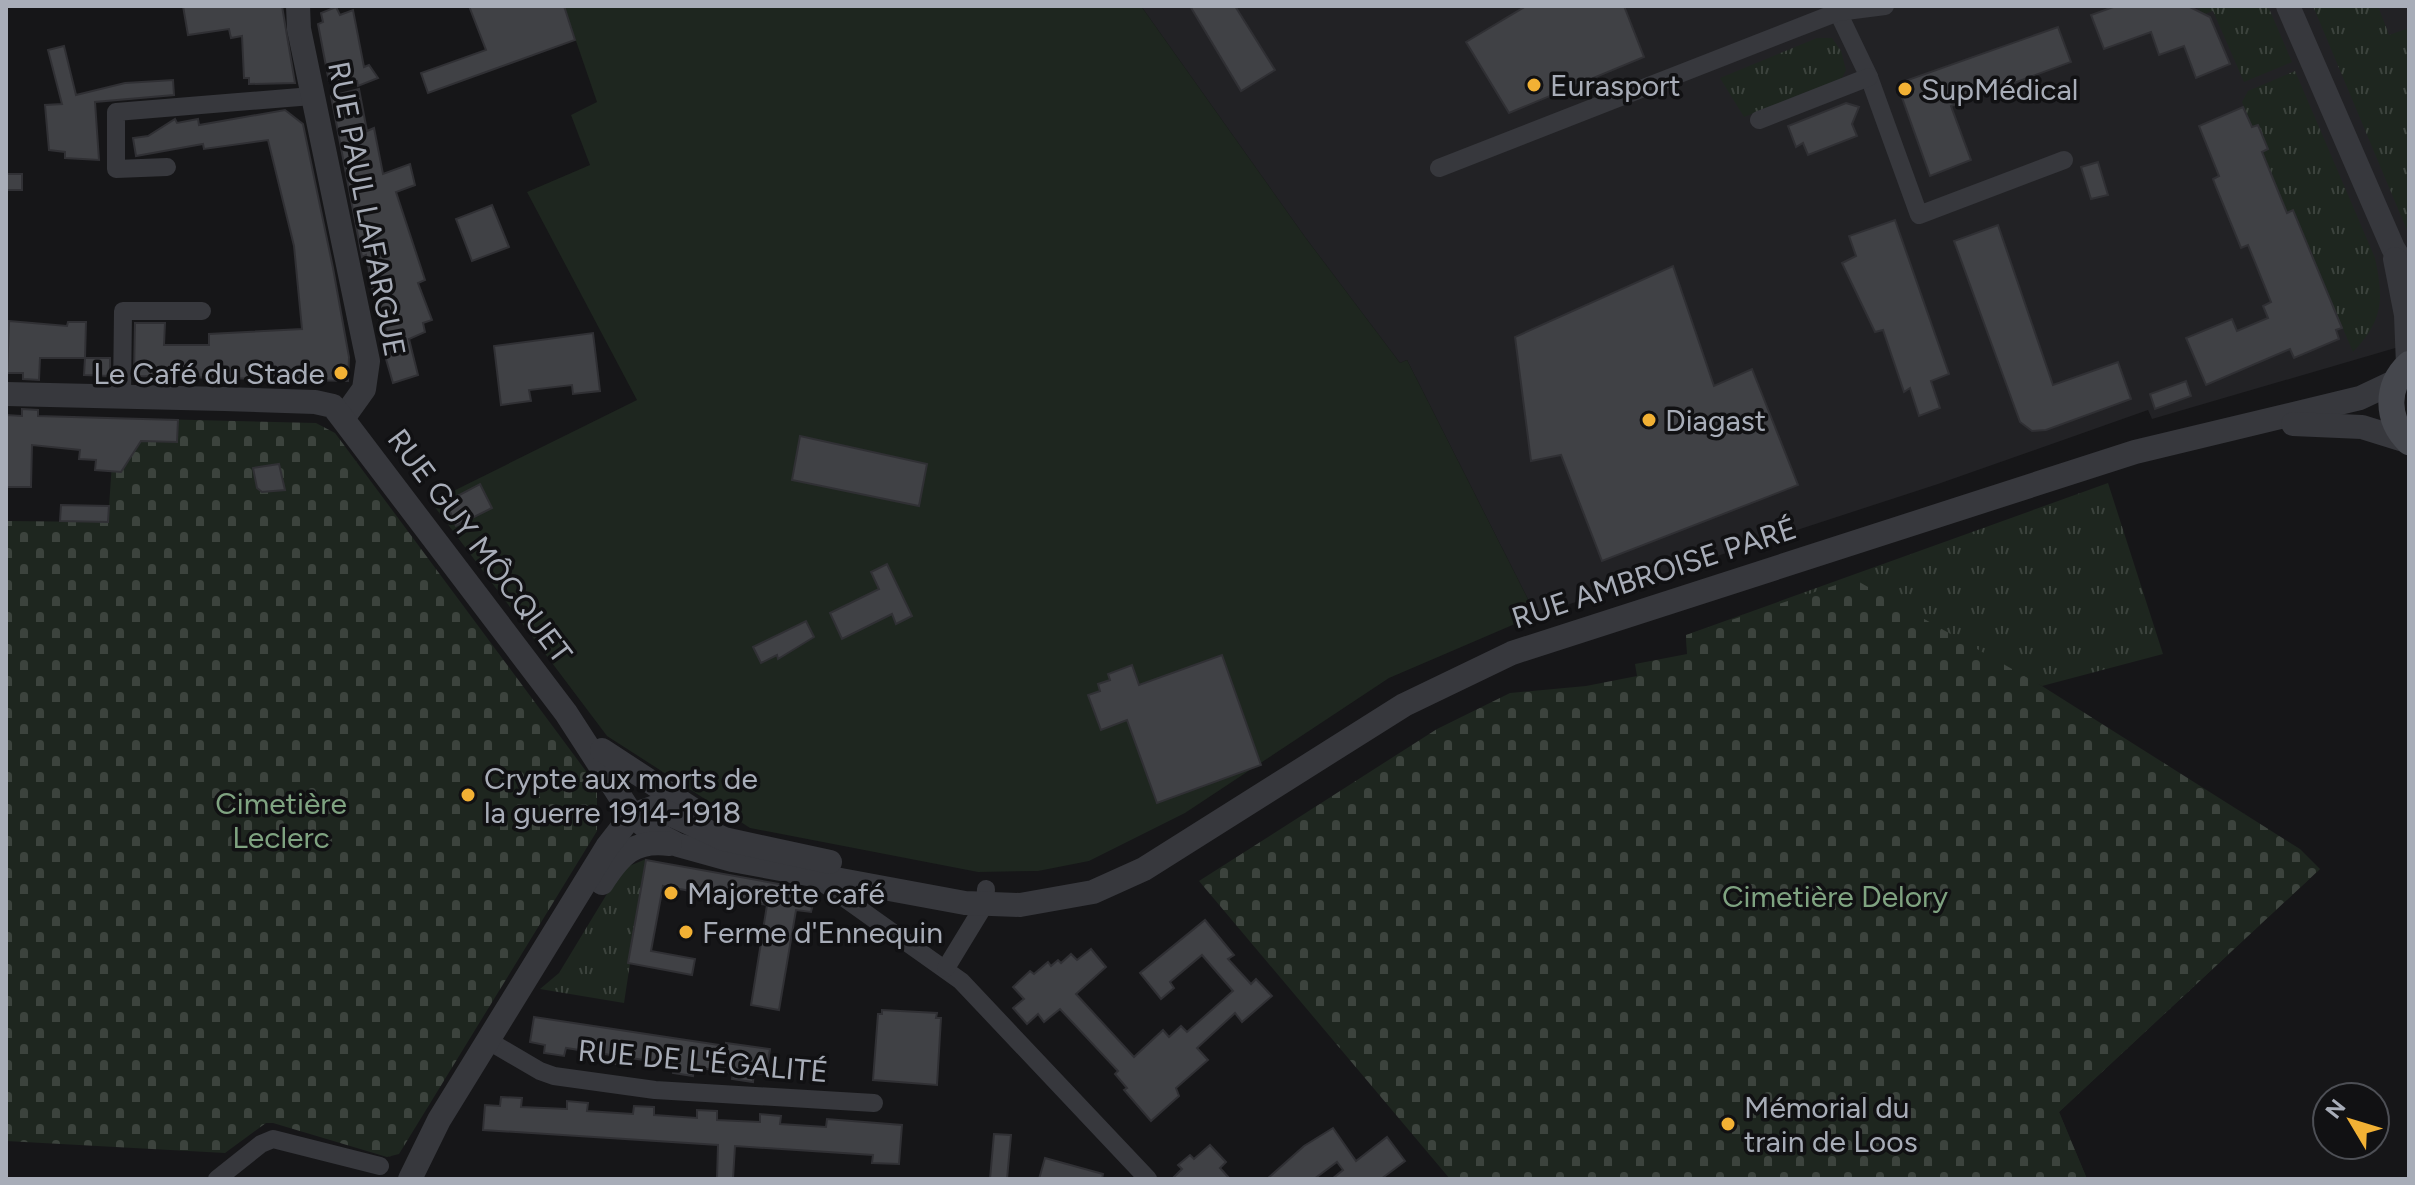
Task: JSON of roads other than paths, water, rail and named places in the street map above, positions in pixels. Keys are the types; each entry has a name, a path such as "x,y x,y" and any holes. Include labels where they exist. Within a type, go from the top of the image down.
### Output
{"main road":[{"path":"2404,370 2391,412 2408,441"}],"street":[{"name":"RUE PAUL LAFARGUE","path":"298,6 299,29 312,96 368,361 364,389 344,417"},
{"path":"1439,168 1836,9 1885,6"},
{"path":"2289,7 2393,248 2409,274"},
{"path":"1836,9 1869,77 1919,215 2064,160"},
{"path":"1759,120 1869,77"},
{"path":"167,167 116,169 116,112 312,96"},
{"path":"2393,248 2406,315 2404,370"},
{"path":"122,396 123,311 202,311"},
{"name":"RUE AMBROISE PARÉ","path":"526,984 553,963 630,847 652,843 678,845 732,860 811,875 986,897 1054,901 1120,881 1178,849 1404,705 1501,657 2122,456 2360,398 2404,370"},
{"path":"6,394 315,402 333,406 344,417"},
{"name":"RUE GUY MÔCQUET","path":"344,417 566,713 632,815"},
{"name":"RUE AMBROISE PARÉ","path":"2251,425 2352,426 2408,441"},
{"name":"RUE GUY MÔCQUET","path":"566,713 602,750 627,789 632,815"},
{"name":"RUE AMBROISE PARÉ","path":"602,750 738,839 768,850"},
{"name":"RUE AMBROISE PARÉ","path":"678,845 648,829 632,815 646,807 662,808 724,839 986,897"},
{"path":"410,1179 429,1136 487,1040 628,827 632,815"},
{"path":"811,875 946,968 1148,1179"},
{"path":"946,968 986,897"},
{"name":"RUE DE L'ÉGALITÉ","path":"487,1040 554,1076 655,1090 874,1103"},
{"path":"217,1179 261,1144 273,1139 380,1166"}],"place":[{"name":"Eurasport","path":"1534,85"},
{"name":"SupMédical","path":"1905,89"},
{"name":"Le Café du Stade","path":"341,373"},
{"name":"Diagast","path":"1649,420"},
{"name":"Crypte aux morts de la guerre 1914-1918","path":"468,795"},
{"name":"Majorette café","path":"671,893"},
{"name":"Ferme d'Ennequin","path":"686,932"},
{"name":"Mémorial du train de Loos","path":"1728,1124"}],"park label":[{"name":"Cimetière Leclerc","path":"281,820"},
{"name":"Cimetière Delory","path":"1835,896"}]}
